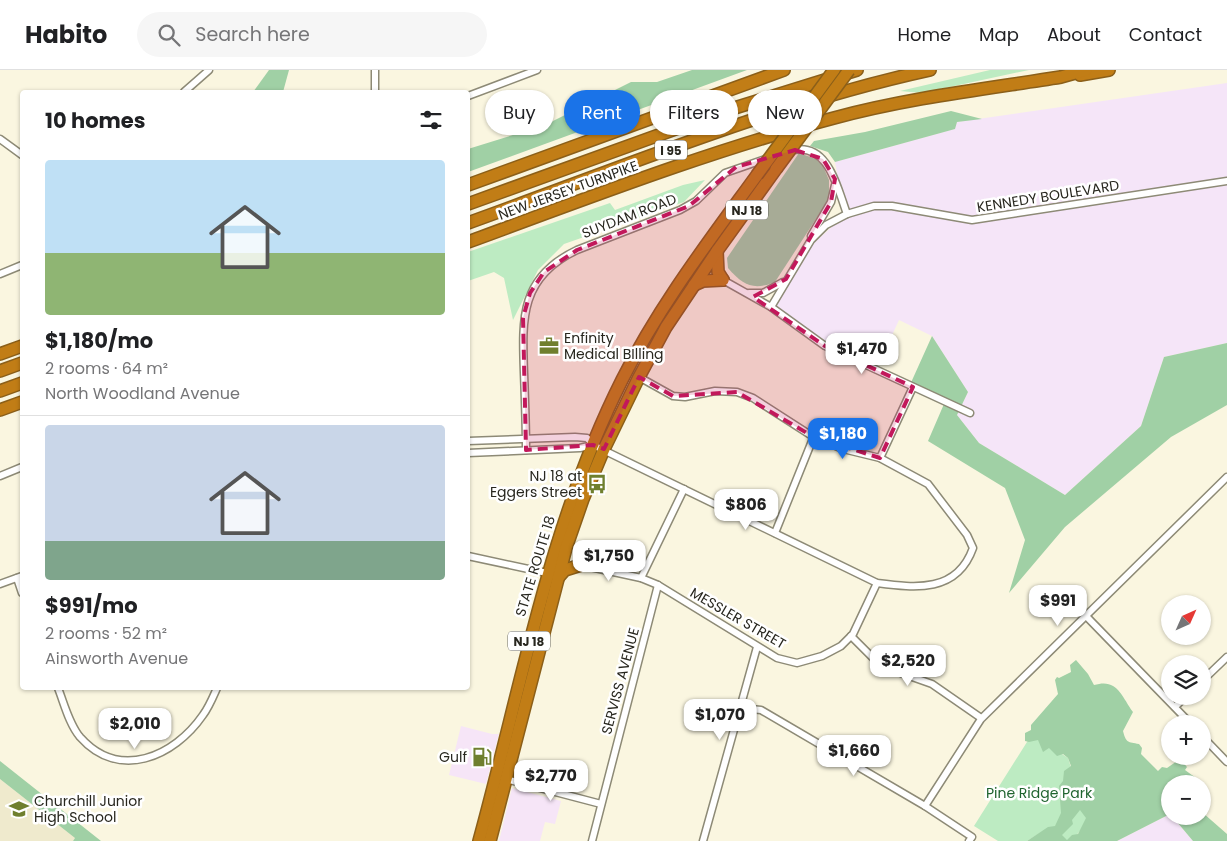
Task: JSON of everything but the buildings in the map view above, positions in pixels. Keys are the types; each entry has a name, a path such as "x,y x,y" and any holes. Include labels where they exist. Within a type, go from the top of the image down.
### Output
{"highway":[{"path":"470,184 784,70"},
{"name":"STATE ROUTE 18","path":"490,841 566,548 622,380 656,319 690,265 834,70"},
{"name":"STATE ROUTE 18","path":"478,841 547,573 567,512 599,447 666,327 717,251 849,70"},
{"name":"NEW JERSEY TURNPIKE","path":"470,203 728,110 857,70"},
{"name":"NEW JERSEY TURNPIKE","path":"470,222 802,104 930,70"},
{"name":"NEW JERSEY TURNPIKE","path":"470,241 660,173 834,118 888,106 1086,70"},
{"path":"1061,76 1108,70"},
{"path":"694,285 703,281 723,280 718,272 717,251"},
{"path":"0,354 20,347"},
{"path":"0,372 20,364"},
{"path":"0,391 20,384"},
{"path":"0,410 20,403"},
{"path":"566,548 571,558 581,565"},
{"path":"558,578 565,570 581,565"}],"street":[{"path":"186,90 209,70"},
{"path":"375,70 375,90"},
{"path":"470,95 537,70"},
{"path":"0,139 20,154"},
{"name":"SUYDAM ROAD","path":"526,450 523,318 530,292 553,263 577,250 685,208 725,173 736,167 795,150 806,150 824,159 835,179 847,214"},
{"path":"800,255 831,202 835,191 835,179"},
{"name":"KENNEDY BOULEVARD","path":"771,307 800,255 826,225 847,214 874,206 892,206 972,220 1227,181"},
{"path":"0,274 20,266"},
{"path":"745,292 763,293 786,279"},
{"path":"723,280 771,307 825,346 970,413"},
{"path":"470,442 587,438 599,447 877,583 911,588 934,585 950,578 967,564 973,548 967,534 928,484 880,458 843,449 814,436 752,398 737,392 715,391 685,397 673,396 638,377"},
{"path":"880,458 913,387"},
{"path":"774,533 814,436"},
{"path":"470,453 599,447"},
{"path":"0,476 20,468"},
{"path":"924,806 982,718 1227,477"},
{"path":"641,578 684,489"},
{"path":"470,556 547,573"},
{"name":"MESSLER STREET","path":"581,565 641,578 658,585 757,647 777,658 797,663 822,656 841,646 851,636 877,583"},
{"path":"0,584 20,577"},
{"name":"SERVISS AVENUE","path":"592,841 658,585"},
{"path":"1085,615 1183,715"},
{"path":"851,636 882,666 932,684 982,718"},
{"path":"703,841 757,647"},
{"path":"1211,672 1227,657"},
{"path":"59,690 74,728 80,737 105,756 116,761 128,762 157,754 194,727 204,714 216,690"},
{"path":"740,708 761,710 924,806 970,839"},
{"path":"1211,745 1227,762"},
{"path":"506,779 601,804"}],"highlighted area":[{"path":"795,150 823,159 835,179 831,202 786,279 753,297 825,346 913,387 880,458 812,436 737,392 673,396 639,377 604,449 593,445 526,450 523,318 530,293 544,272 577,250 689,206 736,167"}],"shaded area":[{"path":"1227,83 1227,343 1164,357 1141,426 1065,495 979,443 957,415 968,392 932,336 899,320 876,370 773,311 804,252 845,215 835,162 954,129 957,122"},
{"path":"461,726 499,734 486,784 449,775"},
{"name":"Churchill Junior High School","path":"0,779 75,838 73,841 0,841"},
{"path":"512,788 561,801 555,824 545,822 540,841 499,841"},
{"path":"1161,819 1161,825 1179,825 1193,841 1117,841"}],"green space":[{"path":"269,70 289,70 284,90 254,90"},
{"path":"692,70 747,70 692,90 650,90 650,105 640,109 640,90 615,90 631,82 657,82"},
{"path":"990,70 1029,70 922,93 900,91"},
{"path":"951,111 982,119 957,122 955,129 835,162 828,152 810,146 814,141 865,132"},
{"path":"564,116 564,135 569,135 470,171 470,148 513,135 554,135 554,120"},
{"path":"799,153 816,159 823,166 829,180 829,199 775,282 760,286 749,285 739,279 728,268 727,258"},
{"path":"705,180 684,202 564,244 538,270 513,320 504,278 494,272 470,280 470,251 610,203 615,210 683,185"},
{"path":"932,336 968,392 957,415 979,443 1065,495 1141,426 1164,357 1227,343 1227,405 1171,437 1065,527 1009,593 1025,540 1005,488 928,441 944,404 909,387"},
{"path":"1076,660 1088,674 1094,685 1108,684 1118,690 1133,712 1123,731 1125,738 1130,742 1139,744 1142,748 1141,754 1158,771 1162,767 1185,765 1187,767 1185,770 1192,775 1161,775 1161,819 1117,841 1027,841 1048,827 1055,826 1061,813 1059,786 1063,781 1064,771 1071,766 1068,758 1063,754 1057,756 1049,748 1043,752 1038,740 1025,741 1025,733 1031,730 1031,725 1058,694 1055,680 1057,677 1059,678 1071,672 1070,665","holes":["1080,810 1086,818 1078,834 1072,835 1067,840 1062,835 1073,824 1072,820"]},
{"name":"Pine Ridge Park","path":"1032,734 1068,758 1087,818 1083,827 1072,841 1056,841 1043,831 1027,841 998,841 974,826"},
{"path":"0,761 101,841 73,841 75,838 0,779"},
{"path":"1211,820 1227,834 1227,841 1193,841 1180,825 1211,825"}],"place":[{"name":"Enfinity Medical BIlling","path":"549,346"},
{"name":"NJ 18 at Eggers Street","path":"597,484"},
{"name":"Gulf","path":"482,757"},
{"name":"Churchill Junior High School","path":"19,809"}]}
